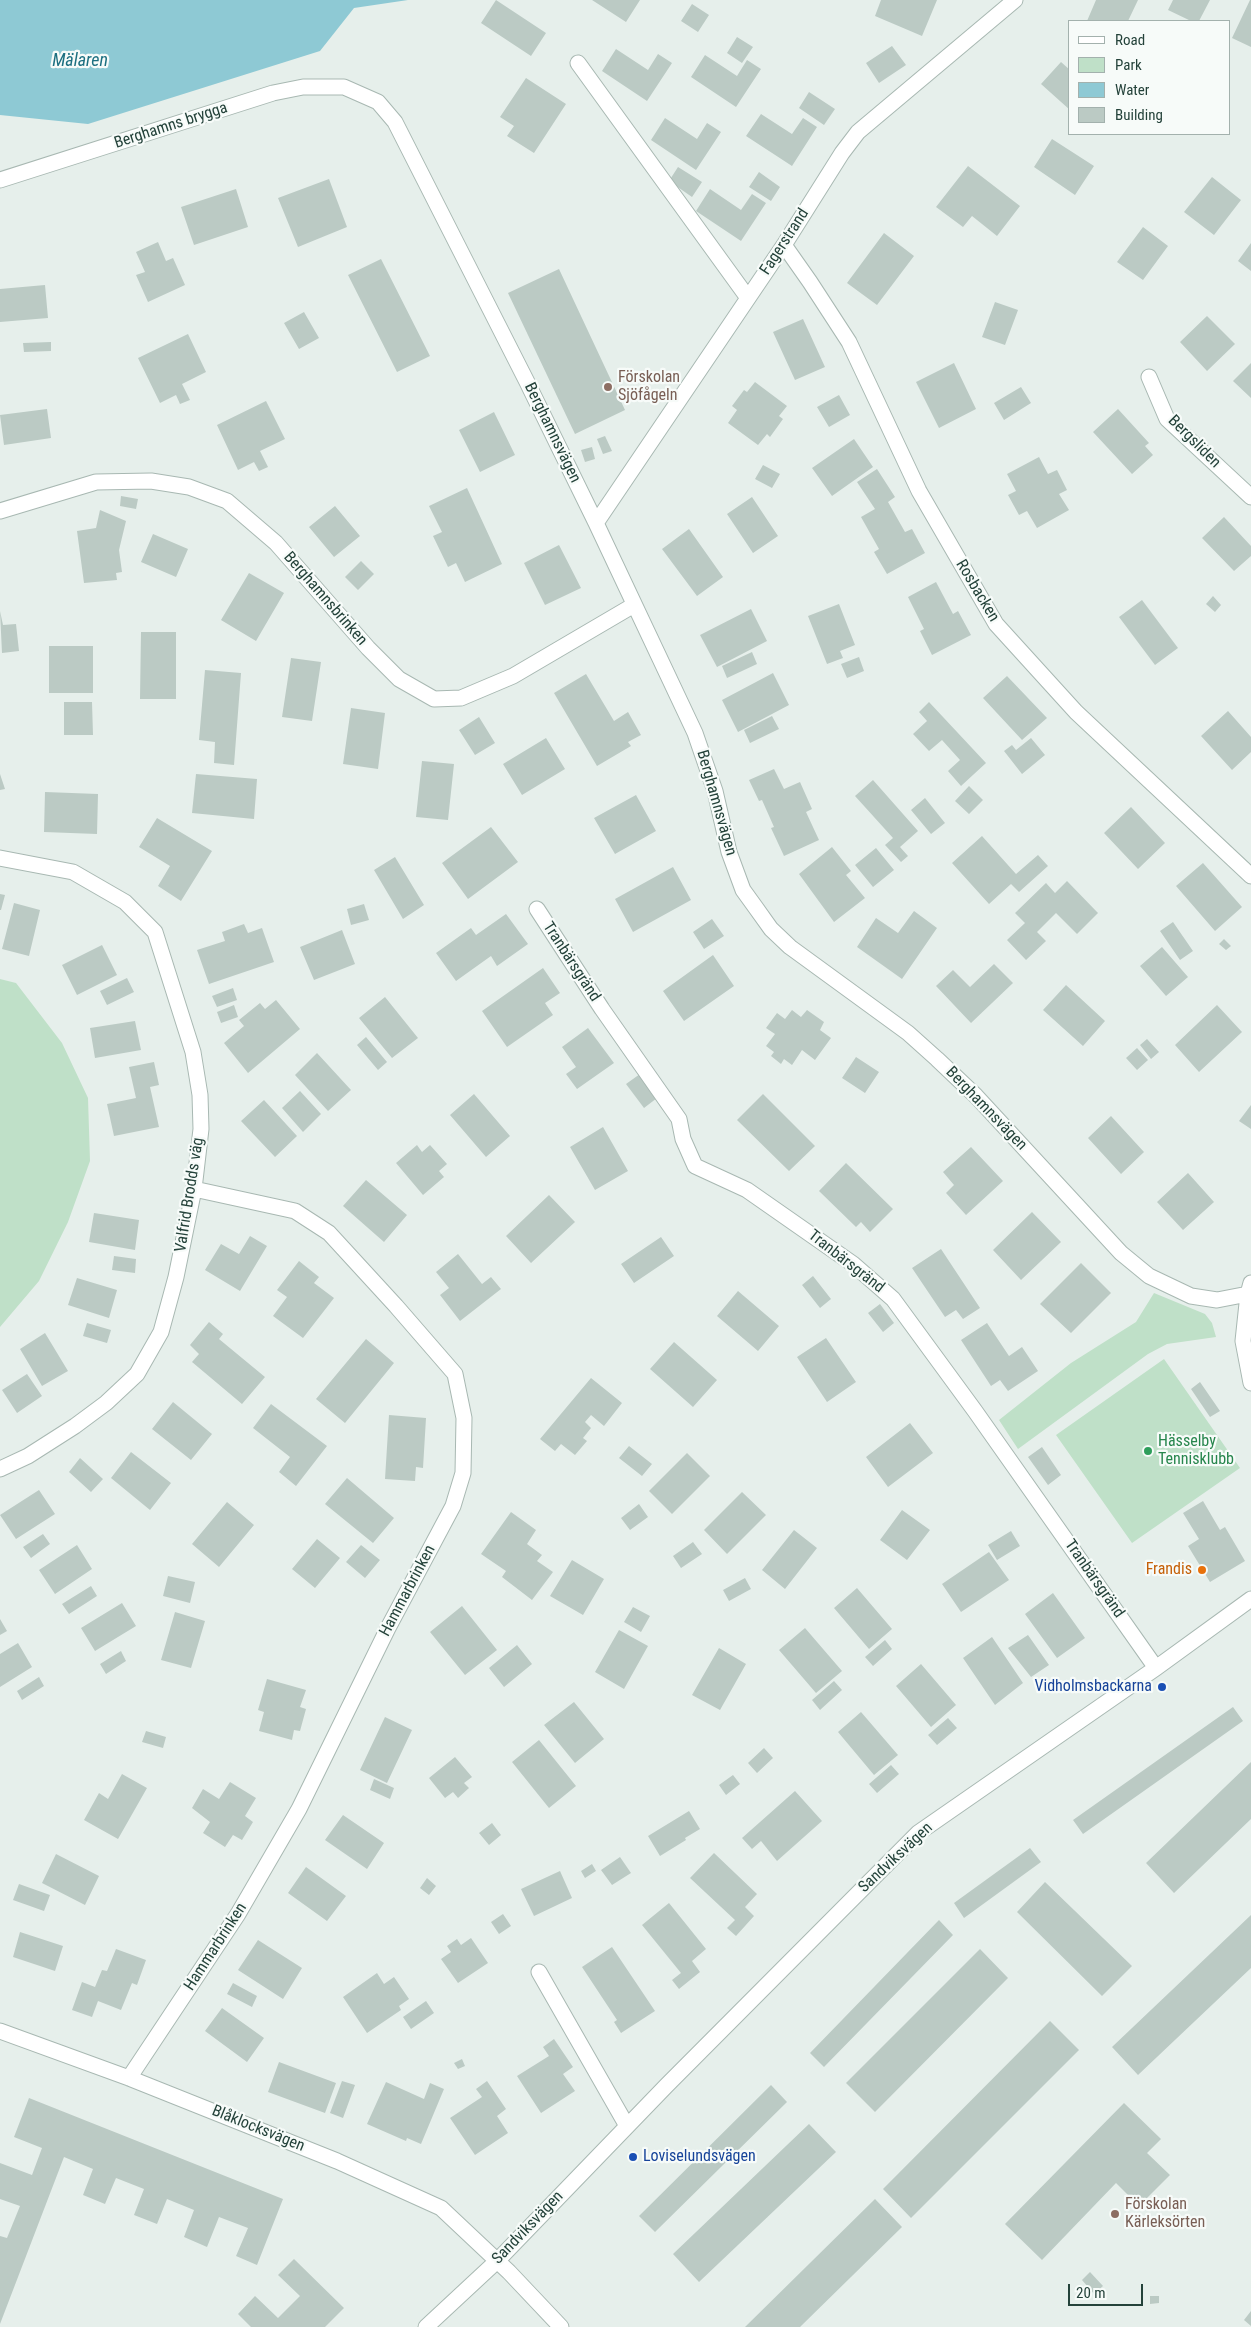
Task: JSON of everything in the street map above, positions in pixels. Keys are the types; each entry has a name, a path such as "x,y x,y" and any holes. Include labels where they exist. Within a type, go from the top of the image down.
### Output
{"street":[{"name":"Fagerstrand","path":"596,523 784,245 842,153 858,132 1015,0"},
{"path":"578,63 748,298"},
{"name":"Berghamns brygga","path":"0,180 273,94 303,87 344,87"},
{"name":"Berghamnsvägen","path":"344,87 378,102 395,122 596,523 695,733 715,790 729,852 743,890 771,929 790,947 908,1033 937,1059 976,1096 1121,1253 1149,1276 1191,1296 1217,1300 1249,1288"},
{"name":"Rosbacken","path":"784,245 849,342 919,491 996,624 1076,712 1251,876"},
{"name":"Bergsliden","path":"1149,377 1167,419 1251,497"},
{"name":"Berghamnsbrinken","path":"0,511 96,482 151,481 188,487 227,501 276,542 368,648 399,679 434,699 461,698 512,676 634,605"},
{"name":"Valfrid Brodds väg","path":"0,858 73,872 125,902 155,932 193,1052 200,1094 201,1130 194,1189 176,1277 161,1332 137,1374 106,1403 75,1426 28,1456 0,1469"},
{"name":"Tranbärsgränd","path":"537,909 602,1009 678,1119 683,1140 695,1166 747,1190 853,1264 894,1299 1156,1668"},
{"name":"Hammarbrinken","path":"129,2078 238,1914 299,1809 379,1645 453,1506 463,1473 464,1418 455,1374 329,1233 295,1211 194,1189"},
{"path":"1249,1288 1243,1341 1251,1382"},
{"name":"Sandviksvägen","path":"426,2327 497,2260 627,2126 918,1833 1156,1668 1251,1599"},
{"path":"539,1972 627,2126"},
{"name":"Blåklocksvägen","path":"0,2031 129,2078 338,2161 441,2208 497,2260"},
{"path":"497,2260 561,2327"}],"green space":[{"path":"0,979 16,983 62,1043 88,1098 90,1161 68,1222 39,1281 0,1327"},
{"path":"1154,1293 1205,1314 1212,1323 1216,1337 1167,1344 1148,1354 1018,1449 999,1420 1071,1363 1136,1322"},
{"name":"Hässelby Tennisklubb","path":"1164,1359 1240,1468 1132,1543 1056,1435"}],"water":[{"name":"Mälaren","path":"0,0 408,0 354,8 320,51 88,124 0,115"}],"building":[{"path":"496,0 546,33 531,56 481,23"},
{"path":"592,0 640,0 626,22"},
{"path":"881,0 937,0 922,36 875,16"},
{"path":"1096,0 1138,0 1128,20 1087,20"},
{"path":"1173,0 1210,0 1200,20 1189,20 1168,10"},
{"path":"1251,0 1251,47 1232,38"},
{"path":"692,4 709,15 698,32 681,21"},
{"path":"737,37 753,47 742,63 727,53"},
{"path":"892,46 906,65 879,83 866,63"},
{"path":"616,49 648,70 658,54 672,63 647,101 602,71"},
{"path":"705,55 737,76 747,60 761,69 736,107 691,77"},
{"path":"1061,62 1068,68 1068,108 1041,84"},
{"path":"526,78 566,104 534,153 507,136 514,126 500,117"},
{"path":"809,92 835,109 824,125 799,108"},
{"path":"761,114 792,134 803,118 817,127 792,166 746,136"},
{"path":"665,118 697,139 707,123 721,132 696,170 651,140"},
{"path":"1052,139 1094,166 1075,195 1034,167"},
{"path":"968,166 1020,206 997,236 972,216 963,227 936,207"},
{"path":"678,167 702,182 692,197 669,181"},
{"path":"759,172 780,187 771,201 749,187"},
{"path":"1212,177 1241,200 1214,235 1184,212"},
{"path":"329,179 347,227 298,247 278,198"},
{"path":"236,189 248,227 194,245 181,207"},
{"path":"710,189 741,210 752,194 766,203 741,241 696,211"},
{"path":"1143,227 1168,246 1143,280 1117,262"},
{"path":"884,233 914,256 877,305 847,283"},
{"path":"158,242 166,261 173,258 185,285 148,302 136,275 145,272 136,252"},
{"path":"1251,243 1251,271 1238,261"},
{"path":"381,259 430,356 397,372 348,275"},
{"path":"559,269 625,410 575,434 508,293"},
{"path":"45,285 48,318 0,322 0,289"},
{"path":"995,302 1018,310 1005,345 982,337"},
{"path":"304,312 319,338 299,349 284,323"},
{"path":"1207,316 1235,344 1207,371 1180,342"},
{"path":"803,319 825,367 795,380 773,332"},
{"path":"188,334 206,372 182,384 190,400 180,404 176,395 160,403 138,358"},
{"path":"51,342 51,351 24,352 23,343"},
{"path":"954,363 976,409 939,428 916,382"},
{"path":"1251,363 1251,398 1233,381"},
{"path":"755,382 787,406 779,416 783,419 770,437 767,434 758,445 728,423 737,410 732,406 744,390 747,392"},
{"path":"1021,387 1031,403 1004,420 994,403"},
{"path":"839,395 850,415 829,427 817,407"},
{"path":"266,401 285,439 260,451 268,467 259,471 254,462 238,470 217,425"},
{"path":"47,409 51,438 4,445 0,415"},
{"path":"1118,409 1149,443 1145,446 1153,455 1132,474 1093,432"},
{"path":"494,412 515,455 480,472 459,430"},
{"path":"605,436 612,451 603,454 597,439"},
{"path":"854,439 873,467 832,496 812,468"},
{"path":"592,447 595,459 585,462 581,450"},
{"path":"1039,457 1048,474 1057,470 1067,490 1059,494 1069,510 1037,528 1027,511 1019,515 1008,495 1016,491 1007,474"},
{"path":"763,465 780,474 772,488 755,479"},
{"path":"877,469 895,497 888,502 905,532 912,529 925,553 887,574 874,552 879,549 861,517 875,509 857,482"},
{"path":"467,488 502,564 465,582 456,563 448,567 433,536 442,532 429,506"},
{"path":"121,496 138,499 136,509 120,506"},
{"path":"752,497 778,536 753,553 727,514"},
{"path":"335,506 360,536 334,557 309,527"},
{"path":"100,510 126,521 119,550 122,572 116,573 117,580 84,583 77,531 96,528"},
{"path":"1224,517 1251,546 1251,556 1234,571 1202,538"},
{"path":"689,529 723,577 697,596 662,549"},
{"path":"153,534 188,549 176,577 141,562"},
{"path":"559,545 581,588 545,605 524,563"},
{"path":"361,561 374,574 358,590 345,577"},
{"path":"249,573 284,593 256,641 221,620"},
{"path":"936,582 953,614 958,611 971,635 932,655 920,631 924,629 908,597"},
{"path":"1213,596 1221,605 1215,612 1206,604"},
{"path":"1142,600 1178,648 1155,665 1119,617"},
{"path":"839,604 855,645 840,651 843,658 827,664 808,616"},
{"path":"751,609 767,641 717,667 700,635"},
{"path":"0,611 3,625 16,624 19,651 2,653"},
{"path":"141,632 176,632 176,699 140,699"},
{"path":"49,646 93,646 93,693 49,693"},
{"path":"752,652 757,664 727,678 722,666"},
{"path":"859,657 864,671 847,678 841,664"},
{"path":"291,658 321,662 312,721 282,717"},
{"path":"205,670 241,673 234,765 214,763 215,742 199,740"},
{"path":"773,673 789,705 738,732 722,700"},
{"path":"586,674 614,721 628,712 641,735 628,742 631,746 597,766 554,693"},
{"path":"1007,676 1047,718 1022,740 983,698"},
{"path":"64,702 92,702 93,735 64,735"},
{"path":"929,702 986,763 961,786 948,771 960,760 942,740 929,751 913,734 927,721 919,712"},
{"path":"351,708 385,713 378,769 343,764"},
{"path":"1228,711 1251,737 1251,752 1232,770 1201,736"},
{"path":"772,716 779,729 750,743 744,730"},
{"path":"479,717 495,743 475,755 459,730"},
{"path":"546,738 565,769 522,795 503,764"},
{"path":"1031,738 1045,755 1022,774 1004,751 1012,745 1016,750"},
{"path":"422,761 454,764 448,820 416,817"},
{"path":"774,769 784,789 800,782 812,809 806,812 819,840 784,856 771,828 774,827 762,800 759,801 749,780"},
{"path":"0,774 5,789 0,790"},
{"path":"196,774 257,779 254,819 192,813"},
{"path":"873,780 918,831 900,847 908,856 901,862 885,845 893,838 855,796"},
{"path":"969,786 983,800 969,814 955,801"},
{"path":"45,792 98,794 97,834 44,832"},
{"path":"636,795 656,831 615,854 594,818"},
{"path":"925,798 945,823 931,834 911,810"},
{"path":"1131,807 1165,843 1138,869 1104,833"},
{"path":"157,818 212,851 181,901 158,886 170,866 139,847"},
{"path":"491,827 518,862 468,899 442,863"},
{"path":"982,836 1016,874 1038,855 1048,866 1019,892 1011,884 989,904 952,863"},
{"path":"832,847 851,871 846,875 865,898 834,922 799,874"},
{"path":"876,848 894,870 873,887 855,865"},
{"path":"395,857 424,905 403,919 374,870"},
{"path":"1203,863 1242,907 1215,931 1176,886"},
{"path":"673,867 691,900 633,932 615,899"},
{"path":"1067,881 1098,913 1077,934 1056,913 1037,932 1046,941 1026,960 1007,940 1025,923 1015,913 1046,883 1055,893"},
{"path":"0,894 5,895 1,910 0,910"},
{"path":"14,903 40,910 29,956 2,949"},
{"path":"364,904 369,920 351,925 347,909"},
{"path":"914,911 937,928 902,979 857,947 876,918 898,933"},
{"path":"506,914 528,944 497,966 491,956 456,981 436,953 471,928 476,935"},
{"path":"712,919 724,936 704,949 693,932"},
{"path":"1173,922 1193,951 1180,960 1160,931"},
{"path":"244,924 248,933 262,928 274,962 209,984 197,950 225,941 222,932"},
{"path":"342,930 355,964 314,980 300,947"},
{"path":"1224,939 1231,946 1226,950 1219,944"},
{"path":"102,945 117,975 77,995 62,965"},
{"path":"1162,947 1188,977 1166,996 1140,966"},
{"path":"713,955 734,986 684,1021 663,991"},
{"path":"994,964 1013,983 971,1023 936,986 953,970 970,987"},
{"path":"543,968 560,993 545,1003 553,1015 507,1047 482,1011"},
{"path":"127,978 134,992 107,1005 100,991"},
{"path":"1066,985 1105,1021 1083,1046 1043,1010"},
{"path":"233,988 237,1000 217,1007 212,996"},
{"path":"385,997 418,1038 392,1058 359,1018"},
{"path":"276,1000 300,1029 248,1073 224,1043 244,1026 239,1020 260,1003 265,1009"},
{"path":"234,1005 238,1017 221,1023 217,1012"},
{"path":"1217,1005 1242,1032 1199,1072 1175,1045"},
{"path":"792,1010 801,1017 807,1010 824,1022 820,1030 831,1038 815,1060 802,1050 792,1065 784,1059 781,1064 771,1056 774,1052 766,1046 775,1034 766,1028 777,1013 785,1019"},
{"path":"135,1021 141,1050 95,1058 90,1028"},
{"path":"588,1028 614,1063 577,1089 566,1074 576,1067 562,1047"},
{"path":"366,1037 387,1062 378,1070 357,1045"},
{"path":"1147,1039 1159,1052 1151,1059 1140,1045"},
{"path":"1137,1048 1148,1060 1137,1070 1126,1058"},
{"path":"317,1053 351,1090 328,1111 295,1075"},
{"path":"856,1057 879,1072 865,1093 842,1078"},
{"path":"154,1062 159,1085 150,1087 159,1127 114,1136 107,1104 136,1098 129,1067"},
{"path":"640,1074 657,1098 644,1108 626,1084"},
{"path":"300,1091 321,1114 303,1132 282,1108"},
{"path":"474,1094 510,1136 486,1157 450,1115"},
{"path":"763,1094 815,1146 789,1171 737,1120"},
{"path":"264,1100 297,1136 275,1157 241,1121"},
{"path":"1251,1105 1251,1129 1239,1121"},
{"path":"1111,1116 1144,1152 1121,1174 1088,1138"},
{"path":"603,1127 628,1171 595,1190 570,1147"},
{"path":"417,1145 422,1152 430,1145 447,1164 439,1171 444,1177 423,1195 396,1163"},
{"path":"971,1147 1003,1181 966,1215 946,1193 954,1185 943,1172"},
{"path":"846,1163 893,1209 870,1232 861,1222 856,1227 819,1191"},
{"path":"1188,1173 1214,1202 1183,1230 1157,1202"},
{"path":"366,1180 407,1215 384,1242 343,1206"},
{"path":"549,1195 575,1222 531,1263 506,1236"},
{"path":"1032,1212 1061,1242 1021,1280 993,1250"},
{"path":"94,1213 139,1220 135,1250 89,1242"},
{"path":"250,1236 267,1246 240,1291 205,1270 221,1244 239,1254"},
{"path":"661,1237 674,1256 634,1283 621,1264"},
{"path":"941,1249 980,1308 963,1319 956,1310 945,1317 912,1268"},
{"path":"458,1254 482,1284 491,1277 501,1289 460,1321 440,1295 449,1288 436,1272"},
{"path":"114,1256 136,1259 135,1273 112,1270"},
{"path":"299,1261 319,1277 314,1283 334,1298 303,1338 273,1316 287,1297 277,1290"},
{"path":"1081,1263 1111,1293 1071,1333 1040,1304"},
{"path":"813,1276 831,1299 820,1308 802,1285"},
{"path":"77,1278 117,1290 109,1318 68,1305"},
{"path":"738,1291 779,1326 758,1351 717,1316"},
{"path":"880,1304 894,1323 883,1332 868,1313"},
{"path":"209,1322 223,1334 219,1339 265,1377 242,1404 192,1362 199,1354 190,1345"},
{"path":"87,1323 111,1330 107,1343 83,1336"},
{"path":"987,1323 1009,1356 1022,1347 1038,1371 1008,1391 1000,1380 991,1386 961,1340"},
{"path":"45,1333 68,1371 42,1386 20,1349"},
{"path":"826,1338 856,1382 827,1402 797,1357"},
{"path":"366,1339 394,1363 345,1423 316,1399"},
{"path":"674,1342 717,1380 693,1407 650,1369"},
{"path":"27,1374 42,1396 17,1413 2,1390"},
{"path":"591,1378 622,1403 604,1426 591,1415 585,1422 591,1428 583,1438 587,1441 575,1455 561,1444 555,1451 540,1439"},
{"path":"1200,1382 1220,1411 1210,1417 1191,1389"},
{"path":"173,1402 212,1434 191,1460 152,1429"},
{"path":"271,1404 327,1446 296,1486 279,1472 290,1457 253,1428"},
{"path":"389,1415 426,1418 423,1468 416,1467 415,1481 385,1479"},
{"path":"910,1423 933,1453 888,1487 866,1457"},
{"path":"629,1446 652,1464 642,1476 619,1458"},
{"path":"1042,1447 1061,1475 1048,1485 1028,1457"},
{"path":"131,1452 171,1483 150,1510 111,1478"},
{"path":"687,1453 710,1476 672,1514 649,1491"},
{"path":"80,1458 103,1479 91,1492 69,1472"},
{"path":"347,1478 394,1518 373,1543 325,1504"},
{"path":"39,1490 55,1514 16,1539 0,1515"},
{"path":"742,1492 766,1515 727,1554 704,1530"},
{"path":"1203,1501 1220,1530 1225,1527 1245,1561 1210,1582 1188,1546 1199,1539 1183,1513"},
{"path":"227,1502 254,1525 219,1567 192,1544"},
{"path":"639,1504 648,1517 630,1530 621,1518"},
{"path":"902,1510 930,1530 907,1560 880,1540"},
{"path":"511,1512 536,1530 527,1544 542,1555 537,1561 553,1572 532,1600 502,1577 506,1571 481,1554"},
{"path":"794,1530 817,1548 785,1589 762,1570"},
{"path":"1011,1531 1020,1546 997,1560 988,1545"},
{"path":"43,1534 50,1544 31,1558 23,1547"},
{"path":"317,1539 340,1558 315,1588 292,1569"},
{"path":"693,1542 702,1554 681,1568 673,1556"},
{"path":"77,1545 92,1569 55,1594 39,1570"},
{"path":"361,1545 380,1560 365,1578 346,1562"},
{"path":"989,1552 1009,1580 961,1612 942,1584"},
{"path":"572,1560 604,1579 583,1615 550,1596"},
{"path":"168,1576 195,1582 190,1603 163,1596"},
{"path":"745,1578 751,1589 729,1601 723,1590"},
{"path":"91,1586 97,1596 69,1614 62,1604"},
{"path":"857,1588 892,1629 869,1649 834,1608"},
{"path":"1053,1593 1085,1638 1057,1658 1025,1614"},
{"path":"122,1603 136,1626 95,1651 81,1628"},
{"path":"462,1606 497,1650 465,1675 430,1632"},
{"path":"633,1607 650,1616 641,1632 624,1622"},
{"path":"175,1612 205,1621 191,1668 161,1660"},
{"path":"0,1619 7,1631 0,1635"},
{"path":"805,1628 842,1671 816,1693 779,1650"},
{"path":"619,1630 648,1646 624,1689 595,1672"},
{"path":"1028,1635 1049,1665 1031,1677 1008,1648"},
{"path":"992,1637 1023,1683 995,1705 963,1658"},
{"path":"885,1640 892,1649 873,1666 865,1657"},
{"path":"18,1643 32,1667 0,1687 0,1654"},
{"path":"517,1645 532,1664 504,1687 489,1668"},
{"path":"719,1648 746,1664 720,1710 692,1695"},
{"path":"121,1651 126,1661 106,1674 100,1664"},
{"path":"921,1664 956,1705 931,1727 896,1686"},
{"path":"39,1677 44,1686 22,1700 17,1691"},
{"path":"267,1679 306,1690 300,1707 306,1709 300,1731 294,1730 292,1740 259,1731 264,1712 258,1710"},
{"path":"834,1681 842,1690 820,1710 812,1700"},
{"path":"574,1702 604,1739 575,1763 544,1725"},
{"path":"1233,1707 1243,1721 1083,1834 1073,1820"},
{"path":"861,1712 898,1755 874,1775 838,1732"},
{"path":"385,1717 412,1730 387,1783 360,1770"},
{"path":"948,1718 957,1728 937,1745 928,1735"},
{"path":"146,1731 166,1737 163,1748 142,1742"},
{"path":"539,1740 576,1786 549,1808 512,1762"},
{"path":"764,1748 773,1758 757,1773 748,1763"},
{"path":"455,1757 472,1777 464,1783 469,1788 458,1798 453,1792 445,1798 429,1778"},
{"path":"1251,1762 1251,1819 1174,1893 1146,1863"},
{"path":"891,1765 899,1774 877,1793 869,1784"},
{"path":"122,1774 147,1788 118,1839 84,1820 99,1793 108,1799"},
{"path":"733,1775 740,1784 726,1795 719,1785"},
{"path":"374,1779 394,1788 390,1799 370,1790"},
{"path":"230,1782 256,1798 245,1816 253,1822 242,1840 233,1835 225,1847 203,1833 210,1822 192,1808 203,1789 219,1799"},
{"path":"795,1791 822,1821 777,1861 761,1841 752,1849 742,1838"},
{"path":"689,1811 700,1829 660,1856 648,1836"},
{"path":"343,1815 384,1843 367,1869 325,1840"},
{"path":"492,1823 501,1835 489,1845 479,1833"},
{"path":"1030,1848 1041,1862 964,1918 954,1903"},
{"path":"714,1853 757,1894 745,1907 754,1916 736,1936 727,1928 735,1920 690,1878"},
{"path":"56,1854 99,1876 85,1905 42,1883"},
{"path":"620,1857 631,1873 612,1885 601,1870"},
{"path":"592,1864 596,1871 585,1878 581,1871"},
{"path":"306,1867 346,1896 327,1921 288,1893"},
{"path":"560,1871 572,1898 534,1916 521,1889"},
{"path":"427,1878 436,1886 429,1895 420,1888"},
{"path":"1045,1882 1132,1966 1102,1996 1017,1912"},
{"path":"19,1884 50,1895 44,1911 13,1900"},
{"path":"669,1903 706,1949 692,1961 700,1972 679,1989 672,1980 681,1973 642,1925"},
{"path":"503,1914 511,1926 499,1934 491,1922"},
{"path":"1251,1915 1251,1968 1138,2075 1112,2047"},
{"path":"939,1920 953,1935 824,2067 810,2053"},
{"path":"20,1932 63,1946 55,1971 13,1957"},
{"path":"471,1938 488,1963 458,1983 441,1959 451,1952 447,1946 457,1939 461,1945"},
{"path":"258,1940 302,1968 283,1999 238,1970"},
{"path":"612,1947 655,2011 621,2033 614,2022 617,2020 582,1967"},
{"path":"116,1949 146,1960 137,1985 132,1983 121,2010 98,2001 92,2017 72,2010 82,1982 95,1987 102,1970 107,1971"},
{"path":"980,1949 1008,1978 875,2112 846,2083"},
{"path":"377,1973 384,1984 394,1977 409,1999 399,2006 401,2010 367,2033 343,1997"},
{"path":"233,1983 257,1996 252,2007 227,1994"},
{"path":"426,2001 434,2013 411,2029 403,2017"},
{"path":"222,2008 264,2038 247,2062 205,2031"},
{"path":"1050,2021 1079,2050 911,2218 883,2189"},
{"path":"554,2039 573,2067 563,2074 575,2091 541,2113 517,2076 549,2056 543,2047"},
{"path":"462,2059 465,2066 458,2069 454,2063"},
{"path":"279,2062 336,2083 325,2113 268,2092"},
{"path":"342,2081 355,2085 343,2118 330,2113"},
{"path":"487,2081 506,2109 497,2116 508,2133 475,2155 450,2118 482,2097 476,2089"},
{"path":"386,2082 424,2099 430,2083 444,2089 421,2144 407,2138 406,2141 367,2124"},
{"path":"771,2085 787,2102 655,2232 639,2216"},
{"path":"29,2098 283,2199 257,2265 236,2256 248,2228 219,2217 207,2247 184,2237 194,2210 167,2199 157,2224 134,2215 144,2189 116,2178 105,2204 83,2195 93,2169 64,2157 0,2324 0,2236 7,2238 20,2206 0,2199 0,2163 32,2175 42,2148 14,2137"},
{"path":"1124,2103 1161,2139 1147,2153 1170,2175 1139,2206 1116,2183 1042,2260 1005,2224"},
{"path":"809,2124 836,2152 699,2282 673,2254"},
{"path":"875,2199 902,2227 800,2327 745,2327"},
{"path":"294,2259 344,2308 325,2327 251,2327 238,2314 255,2296 278,2318 300,2296 278,2275"},
{"path":"1090,2272 1103,2286 1094,2294 1082,2280"},
{"path":"1150,2296 1159,2296 1159,2303 1150,2304"},
{"path":"1251,2311 1251,2326 1244,2320"}],"place":[{"name":"Förskolan Sjöfågeln","path":"608,387"},
{"name":"Hässelby Tennisklubb","path":"1148,1451"},
{"name":"Frandis","path":"1202,1570"},
{"name":"Vidholmsbackarna","path":"1162,1687"},
{"name":"Loviselundsvägen","path":"633,2157"},
{"name":"Förskolan Kärleksörten","path":"1115,2214"}]}
